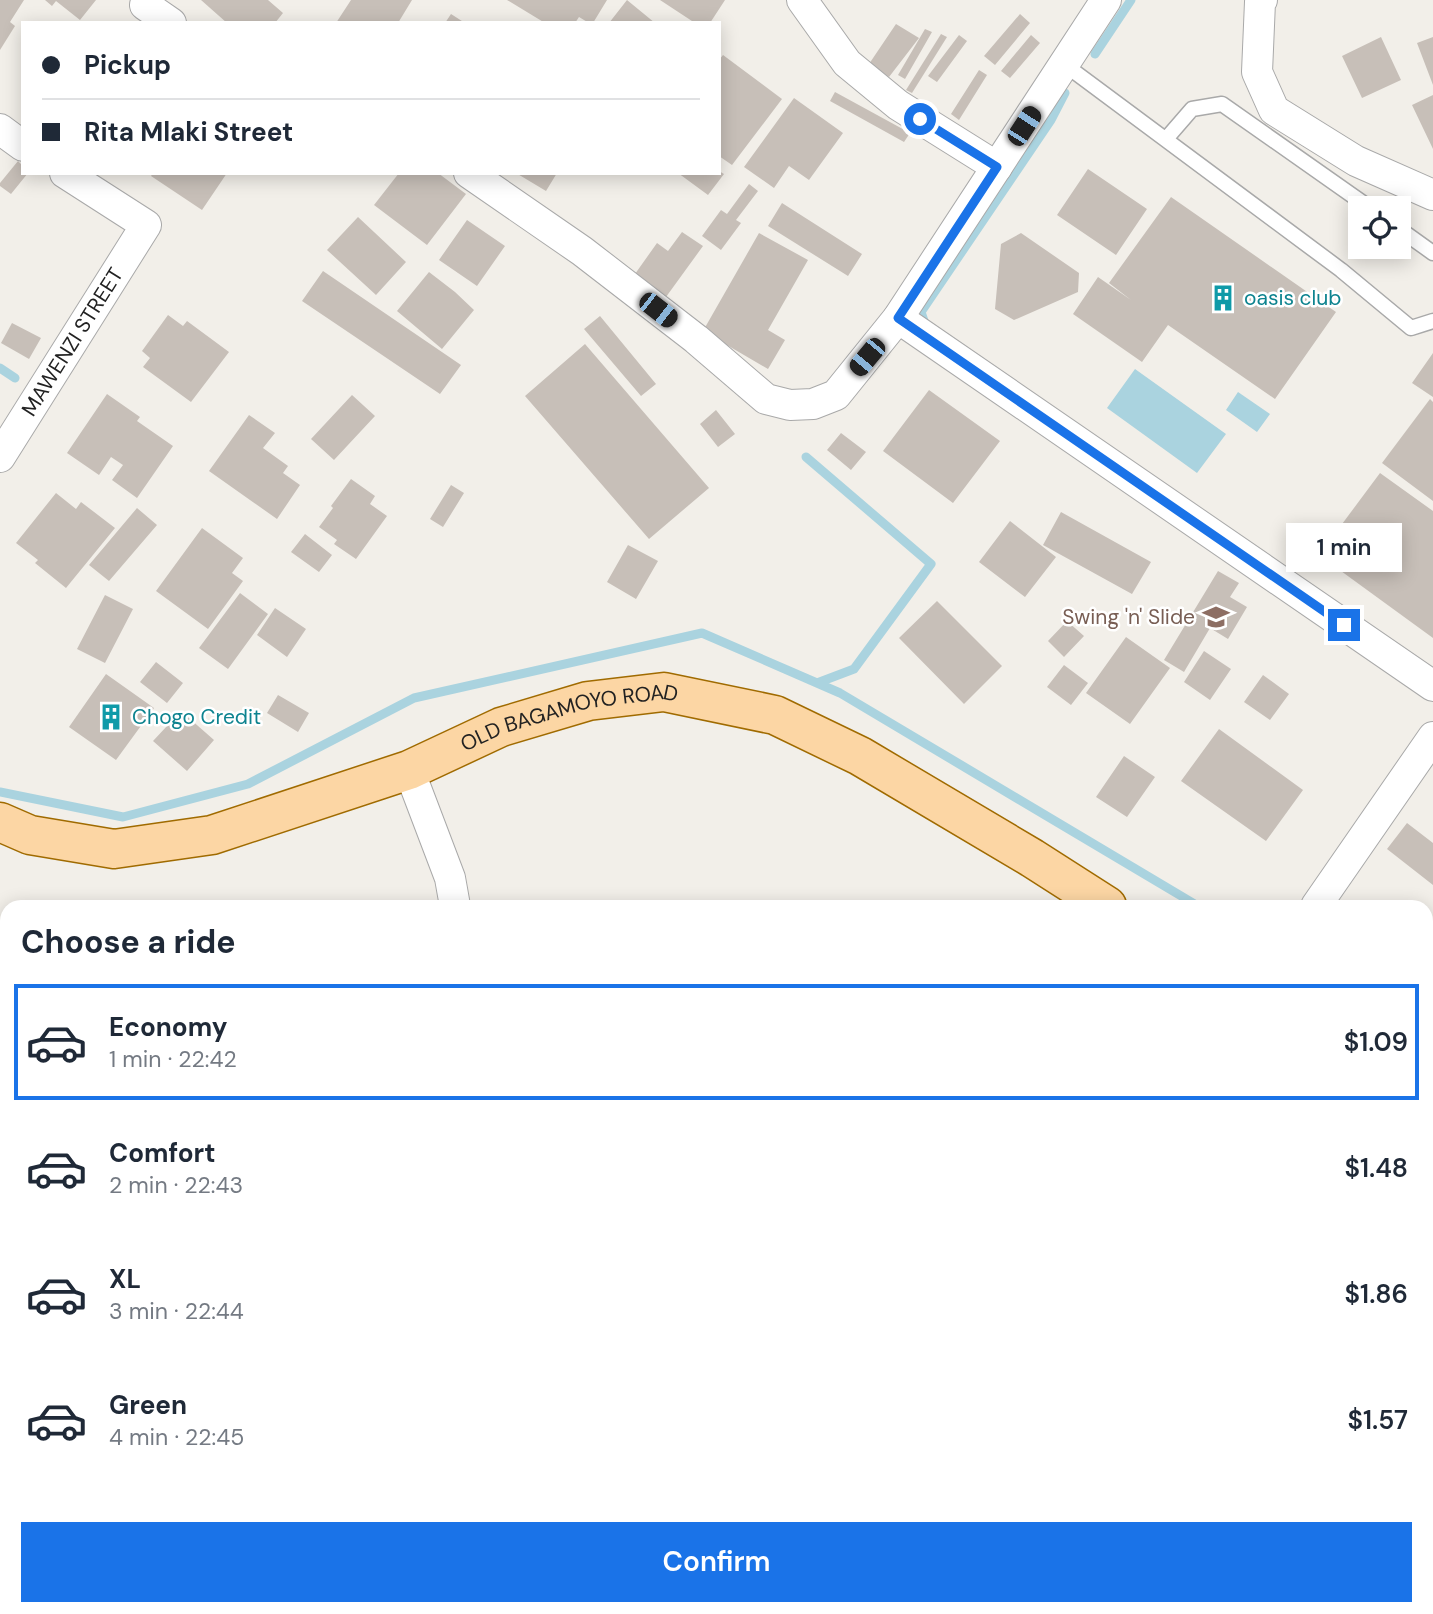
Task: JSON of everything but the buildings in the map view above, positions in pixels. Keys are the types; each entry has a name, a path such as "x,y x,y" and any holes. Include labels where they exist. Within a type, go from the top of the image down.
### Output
{"main road":[{"name":"OLD BAGAMOYO ROAD","path":"0,822 30,835 114,849 212,835 409,770 501,727 589,701 664,692 775,715 860,756 1098,900"}],"street":[{"path":"802,0 847,63 898,105 997,167"},
{"path":"471,175 582,251 696,339 766,399 790,405 813,404 836,395 898,318 1106,0"},
{"path":"1262,0 1257,72 1274,110 1356,161 1433,195"},
{"path":"141,7 167,21"},
{"path":"0,129 21,145"},
{"name":"MAWENZI STREET","path":"0,457 146,225 68,175"},
{"path":"898,318 1433,686"},
{"path":"1320,900 1433,737"},
{"path":"409,770 450,878 454,900"}],"lane":[{"path":"1064,64 1341,270 1411,328 1433,321"},
{"path":"1166,139 1192,110 1222,104 1353,196"},
{"path":"1411,237 1433,253"}],"water":[{"path":"1135,369 1226,434 1197,473 1107,408"},
{"path":"1238,392 1270,414 1257,432 1226,410"}],"waterway":[{"path":"1095,54 1131,0"},
{"path":"926,327 921,312 1051,120 1065,93"},
{"path":"0,368 15,378"},
{"path":"806,457 931,564 854,669 817,683"},
{"path":"0,792 123,817 248,784 414,698 702,633 840,693 1188,900"}],"place":[{"name":"oasis club","path":"1223,298"},
{"name":"Swing 'n' Slide","path":"1216,617"},
{"name":"Chogo Credit","path":"111,717"}],"route":[{"path":"920,119 997,167 898,318 1344,625"}]}
